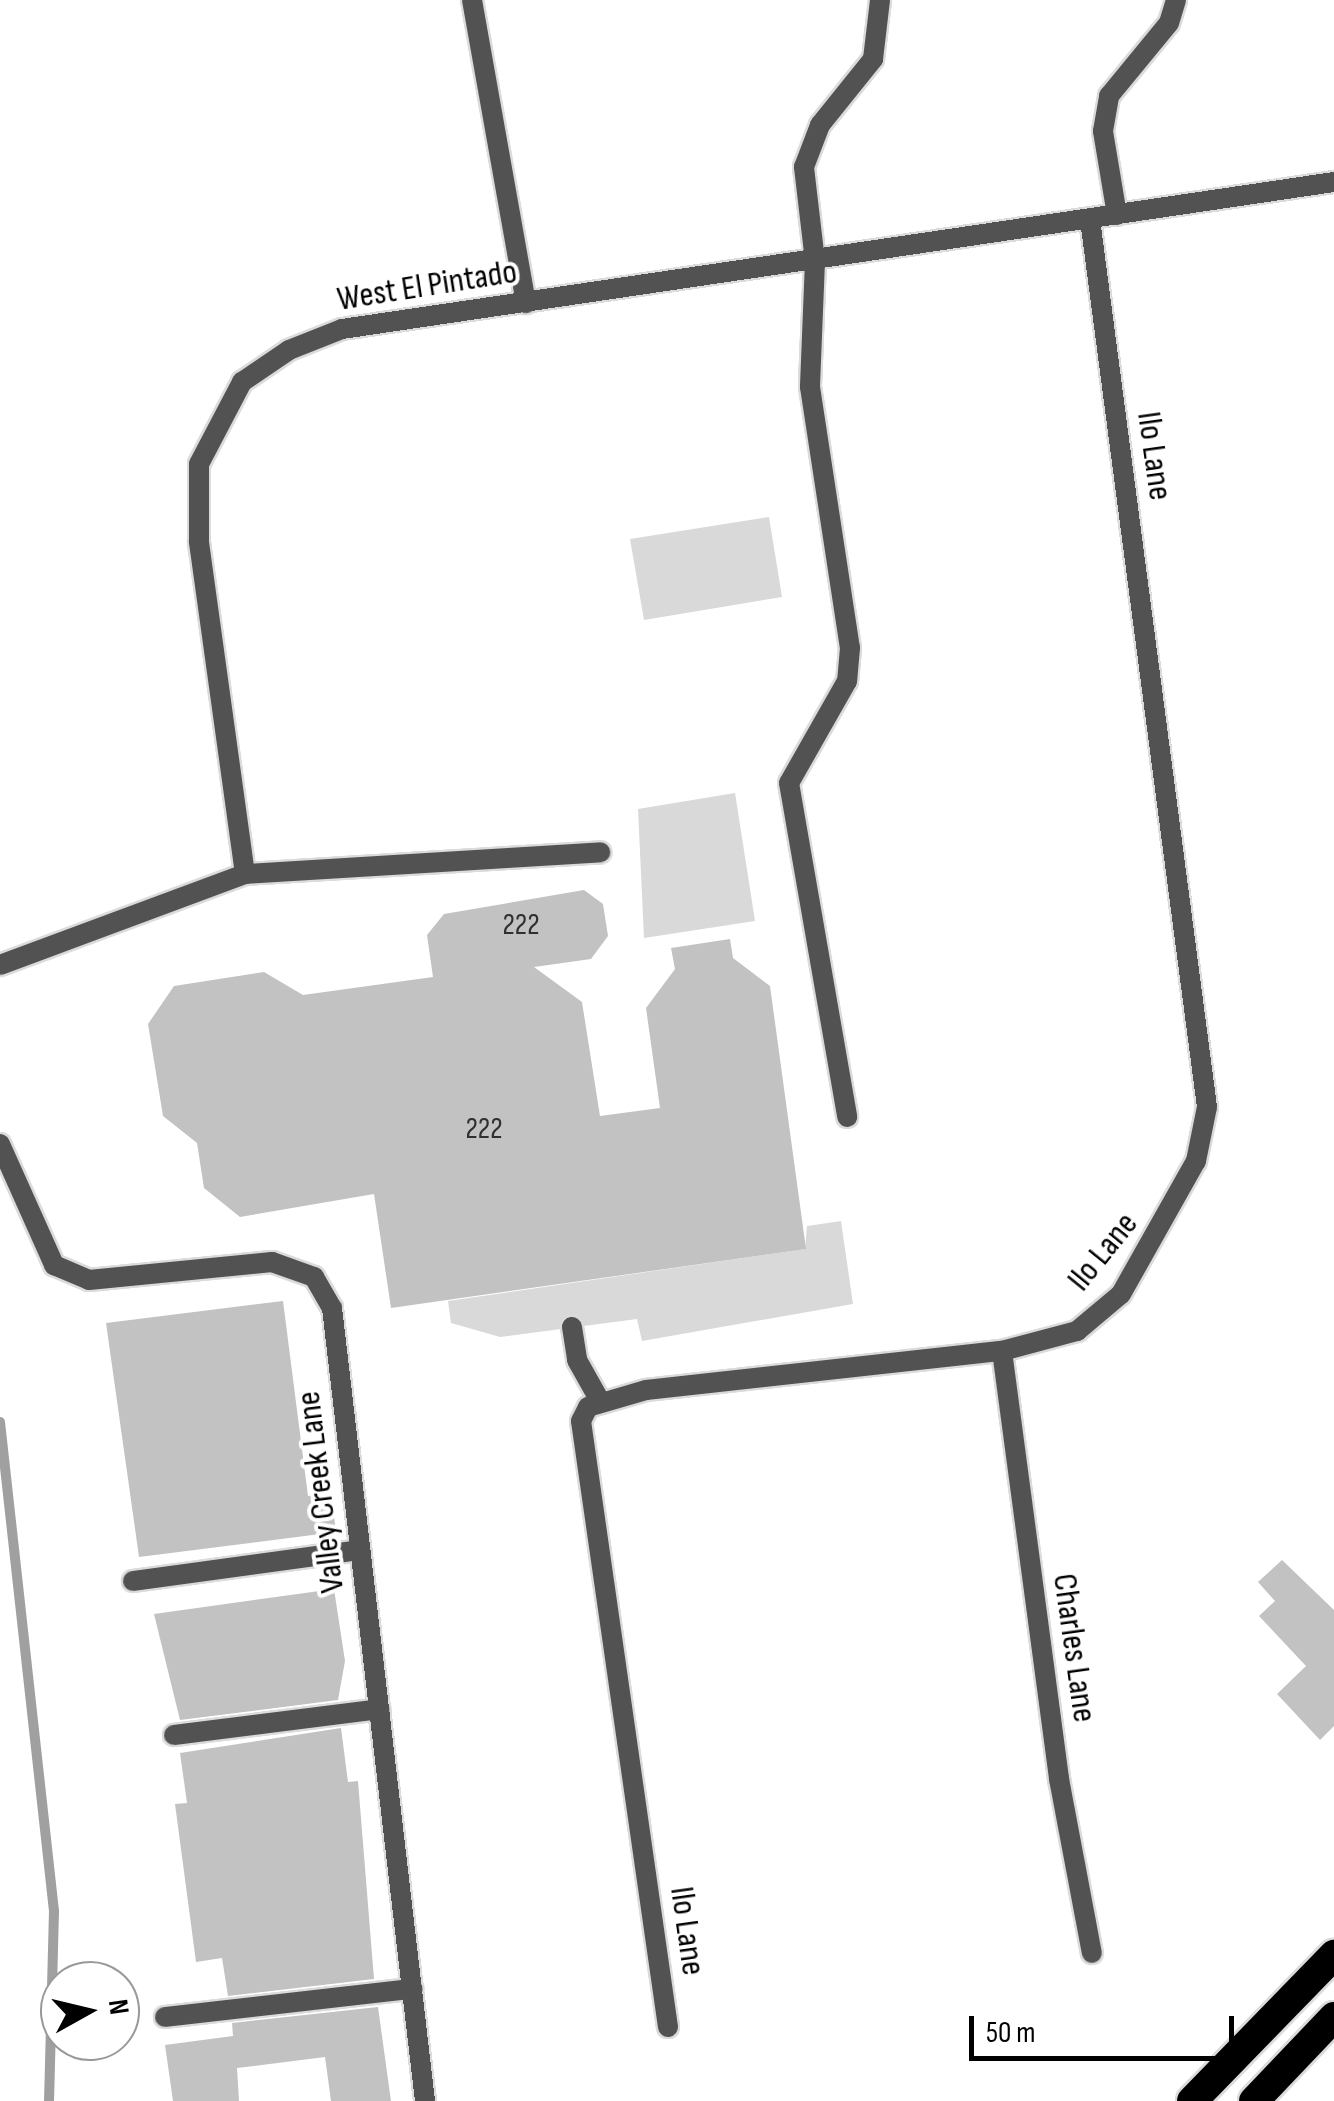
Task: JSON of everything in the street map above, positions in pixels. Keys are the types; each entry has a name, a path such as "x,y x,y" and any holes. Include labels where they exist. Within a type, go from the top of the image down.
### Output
{"highway":[{"path":"1192,2101 1334,1955"},
{"path":"1254,2101 1334,2017"}],"street":[{"path":"472,0 526,302"},
{"path":"846,1118 789,783 847,681 850,648 810,387 815,261 804,168 820,125 874,59 880,0"},
{"path":"1117,215 1102,131 1109,96 1169,23 1176,0"},
{"name":"West El Pintado","path":"244,874 199,541 199,464 214,424 242,382 342,329 1334,182"},
{"name":"Ilo Lane","path":"668,2027 581,1421 600,1400 1002,1351 1076,1331 1120,1294 1166,1228 1196,1160 1207,1107 1090,220"},
{"path":"0,965 244,874 600,852"},
{"name":"Valley Creek Lane","path":"0,1144 54,1264 88,1280 272,1262 314,1278 332,1308 425,2101"},
{"path":"572,1327 577,1360 600,1400"},
{"name":"Charles Lane","path":"1002,1351 1059,1778 1092,1953"},
{"path":"133,1581 360,1550"},
{"path":"174,1735 379,1709"},
{"path":"165,2017 412,1990"}],"shaded area":[{"path":"769,517 782,597 644,620 630,539"},
{"path":"735,793 755,921 644,938 638,809"},
{"path":"841,1221 853,1304 642,1341 637,1319 500,1337 451,1323 448,1301 805,1249 807,1226"}],"building":[{"path":"584,890 603,904 608,936 591,959 534,967 582,1002 600,1116 660,1108 646,1008 675,969 671,948 730,939 733,958 770,986 806,1249 391,1308 374,1194 240,1217 204,1188 197,1143 163,1116 148,1024 174,986 264,972 303,995 433,977 427,935 444,914"},
{"path":"283,1301 308,1496 331,1493 336,1532 139,1557 106,1323"},
{"path":"1282,1560 1334,1610 1334,1726 1320,1740 1277,1694 1306,1666 1259,1616 1275,1601 1258,1582"},
{"path":"334,1589 345,1661 338,1700 180,1720 154,1614"},
{"path":"341,1728 348,1782 358,1781 374,1979 228,1996 222,1958 196,1962 175,1804 187,1803 180,1753"},
{"path":"378,2007 391,2101 331,2101 325,2057 237,2068 239,2101 173,2101 165,2045 233,2036 232,2023"}],"waterway":[{"path":"0,1422 54,1911 49,2101"}]}
